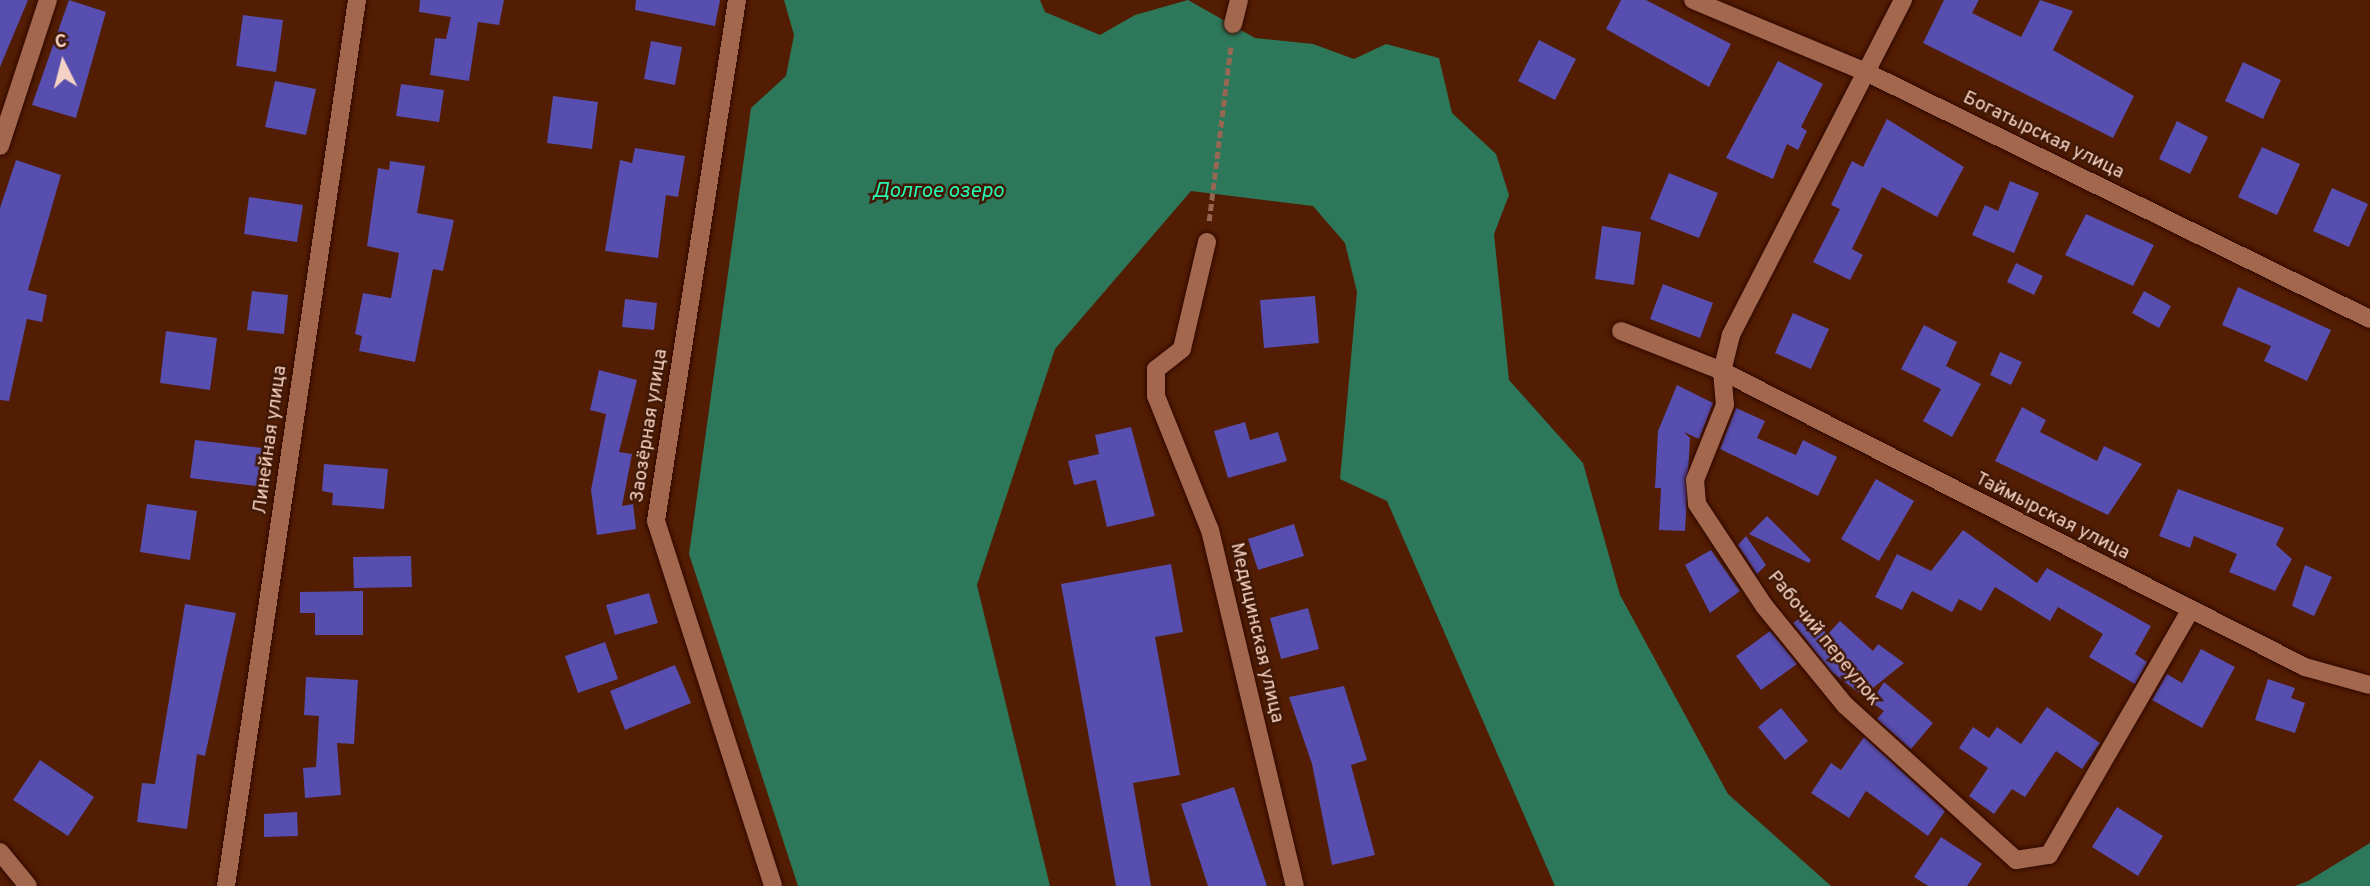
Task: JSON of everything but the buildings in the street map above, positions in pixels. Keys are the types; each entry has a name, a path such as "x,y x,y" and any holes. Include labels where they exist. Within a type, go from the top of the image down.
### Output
{"street":[{"path":"0,146 48,0"},
{"name":"Линейная улица","path":"226,886 357,0"},
{"name":"Заозёрная улица","path":"737,0 656,521 773,886"},
{"path":"1233,24 1239,0"},
{"name":"Богатырская улица","path":"1693,0 1866,72 2370,319"},
{"name":"Рабочий переулок","path":"1903,0 1731,335 1722,371 1725,405 1695,480 1697,503 1765,607 1845,705 2016,860 2049,855 2190,611"},
{"name":"Медицинская улица","path":"1207,242 1182,349 1156,369 1156,396 1210,530 1295,886"},
{"name":"Таймырская улица","path":"1621,331 1722,371 2190,611 2305,667 2370,685"},
{"path":"0,852 28,886"}],"path":[{"path":"1207,242 1233,24"}],"water":[{"name":"Долгое озеро","path":"784,0 1040,0 1045,12 1100,35 1135,15 1188,0 1255,38 1313,44 1354,59 1386,44 1439,58 1452,113 1496,154 1509,195 1494,234 1509,380 1583,463 1620,595 1728,794 1831,886 1555,886 1387,501 1340,479 1357,292 1345,243 1313,206 1191,191 1055,349 977,585 1050,886 798,886 689,554 751,108 786,76 794,35"},
{"path":"2370,843 2370,886 2295,886 2308,881"}]}
